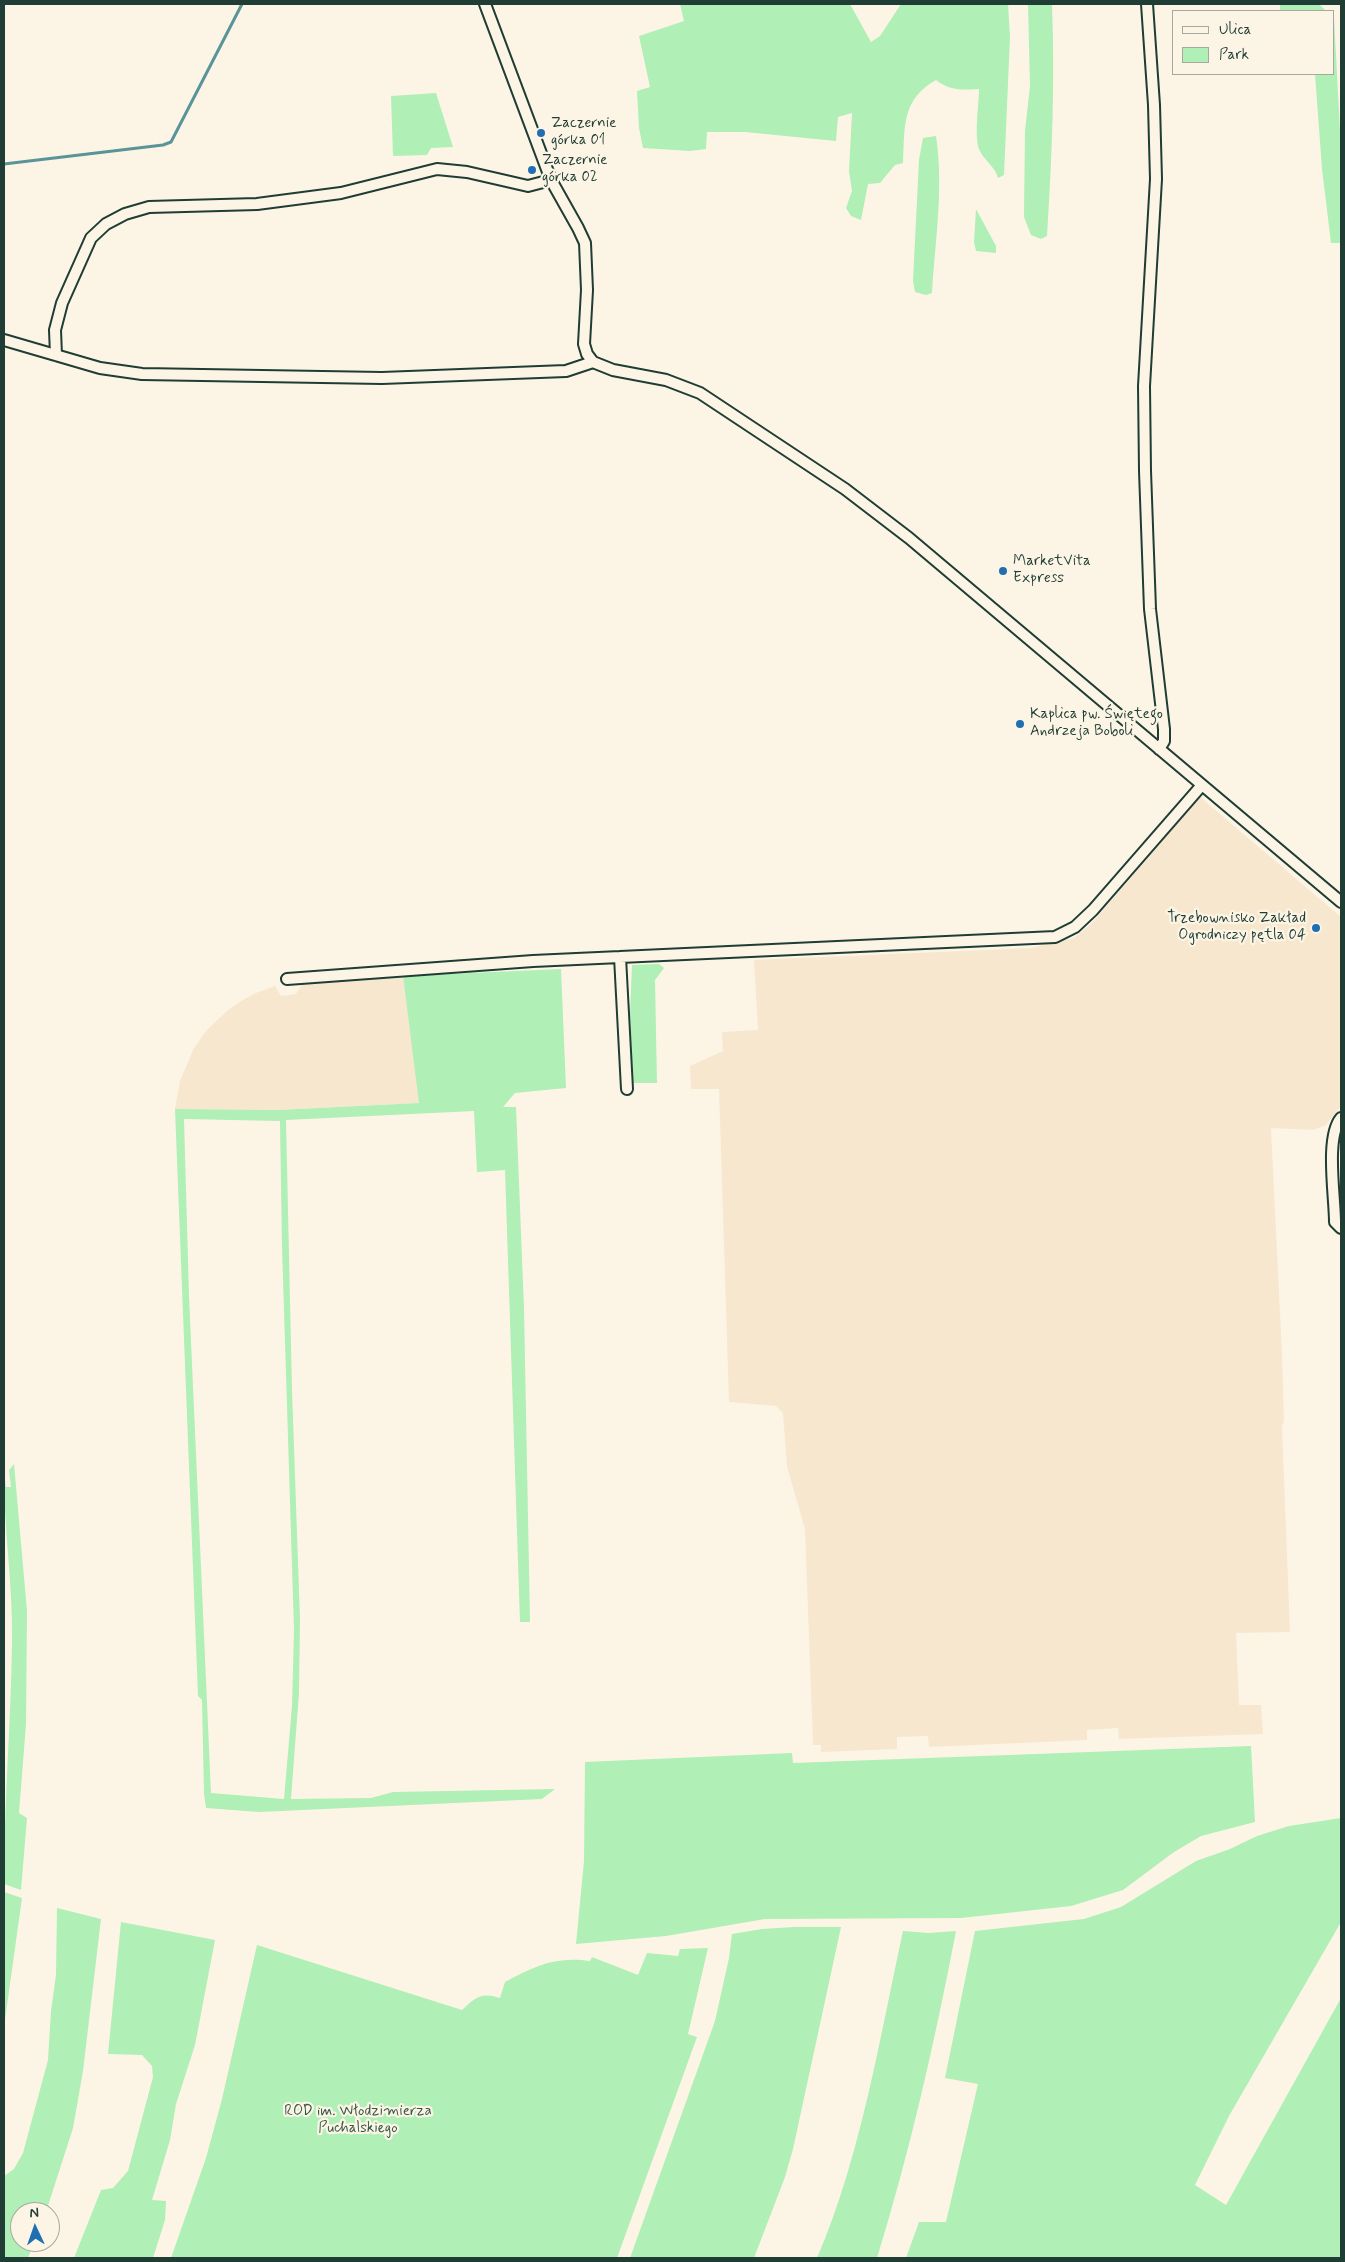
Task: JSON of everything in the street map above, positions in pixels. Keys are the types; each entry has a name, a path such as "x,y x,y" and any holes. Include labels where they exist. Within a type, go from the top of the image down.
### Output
{"street":[{"path":"485,4 551,180 570,212 585,243 587,290 584,344 587,354 593,362 612,370 666,380 700,393 845,489 909,538 1341,902"},
{"path":"1147,4 1154,104 1156,179 1144,386 1144,428 1150,609 1164,729 1164,741 1159,749"},
{"path":"56,355 56,330 62,303 91,238 106,224 125,214 149,208 257,204 341,194 437,169 467,172 528,186 551,180"},
{"path":"4,340 100,368 142,374 382,378 566,371 593,362"},
{"path":"287,979 533,961 1055,937 1074,927 1093,910 1202,785"},
{"path":"620,958 626,1089"},
{"path":"1341,1118 1336,1125 1332,1142 1338,1192 1335,1222 1341,1228"}],"shaded area":[{"path":"1200,797 1341,917 1341,1106 1326,1125 1314,1130 1271,1128 1282,1354 1284,1421 1282,1427 1290,1632 1236,1633 1239,1705 1261,1705 1263,1734 1119,1739 1118,1728 1087,1730 1087,1740 929,1747 928,1736 897,1737 897,1749 821,1752 821,1745 813,1745 805,1529 787,1467 783,1413 776,1406 729,1402 719,1089 691,1089 690,1066 723,1051 722,1032 758,1030 754,960 1031,948 1074,938 1093,922"},
{"path":"403,976 420,1103 278,1110 175,1109 180,1081 194,1048 207,1030 228,1010 241,1001 275,986 281,996 296,994 304,981 374,977 376,979"}],"green space":[{"path":"680,4 850,4 871,42 880,36 901,4 1008,4 1010,37 1004,175 998,178 979,149 977,128 979,89 951,88 936,80 916,96 907,115 903,163 895,165 880,183 868,184 861,220 851,216 846,208 852,191 849,171 852,113 838,117 836,141 745,132 707,132 706,149 690,151 643,148 639,128 637,91 650,87 639,36 684,21"},
{"path":"1028,4 1052,4 1053,91 1050,178 1047,236 1041,239 1031,235 1024,217 1025,131 1030,86"},
{"path":"1280,4 1319,4 1325,10 1280,10"},
{"path":"1335,36 1341,150 1341,243 1331,243 1322,169 1315,75 1335,75"},
{"path":"436,93 453,147 431,148 427,155 393,156 391,96"},
{"path":"936,136 939,175 938,215 932,293 926,295 915,292 913,281 919,160 923,138"},
{"path":"976,209 996,246 996,253 976,251 974,242"},
{"path":"659,964 664,968 655,980 657,1083 633,1083 630,1013 632,965"},
{"path":"561,969 566,1088 515,1093 503,1107 516,1107 524,1308 530,1622 520,1622 505,1170 477,1172 474,1111 286,1120 292,1390 300,1619 299,1693 291,1799 371,1798 393,1792 555,1789 542,1799 259,1812 206,1808 202,1700 198,1696 175,1109 278,1110 419,1103 403,976","holes":["184,1119 280,1121 294,1630 292,1706 284,1799 211,1793 189,1296"]},
{"path":"14,1464 27,1611 26,1724 19,1813 27,1818 21,1890 4,1884 12,1642 4,1475 6,1487 11,1487 9,1470"},
{"path":"1251,1746 1255,1822 1201,1836 1174,1852 1123,1890 1071,1906 961,1918 765,1919 666,1936 576,1944 584,1861 585,1762 792,1753 793,1763"},
{"path":"1341,1818 1341,1922 1229,2116 1195,2185 1226,2205 1341,1998 1341,2258 906,2258 919,2222 946,2222 978,2084 945,2078 975,1931 1084,1919 1121,1907 1196,1861 1230,1849 1257,1836 1289,1826"},
{"path":"4,1892 22,1898 4,2027"},
{"path":"57,1908 101,1919 83,2071 73,2128 49,2202 10,2202 10,2252 30,2252 28,2258 4,2258 4,2176 14,2169 23,2153 48,2060 51,2011 56,1975"},
{"path":"121,1922 215,1940 195,2045 176,2104 170,2140 152,2200 166,2201 165,2220 153,2258 74,2258 101,2190 113,2188 128,2171 153,2077 152,2066 142,2055 108,2054"},
{"path":"841,1927 793,2149 785,2177 754,2258 630,2258 715,2021 729,1958 732,1934 762,1929"},
{"path":"903,1931 929,1933 956,1931 911,2137 877,2258 817,2258 846,2179 868,2097"},
{"name":"ROD im. Włodzimierza Puchalskiego","path":"257,1945 462,2010 479,1997 493,1996 500,1998 505,1982 526,1971 556,1961 590,1961 592,1957 638,1975 647,1953 678,1956 680,1949 708,1948 688,2034 697,2037 617,2258 171,2258 206,2158 222,2099"}],"waterway":[{"path":"4,164 163,145 171,142 242,4"}],"place":[{"name":"Zaczernie górka 01","path":"541,133"},
{"name":"Zaczernie górka 02","path":"532,170"},
{"name":"MarketVita Express","path":"1003,571"},
{"name":"Kaplica pw. Świętego Andrzeja Boboli","path":"1020,724"},
{"name":"Trzebownisko Zakład Ogrodniczy pętla 04","path":"1316,928"}]}
